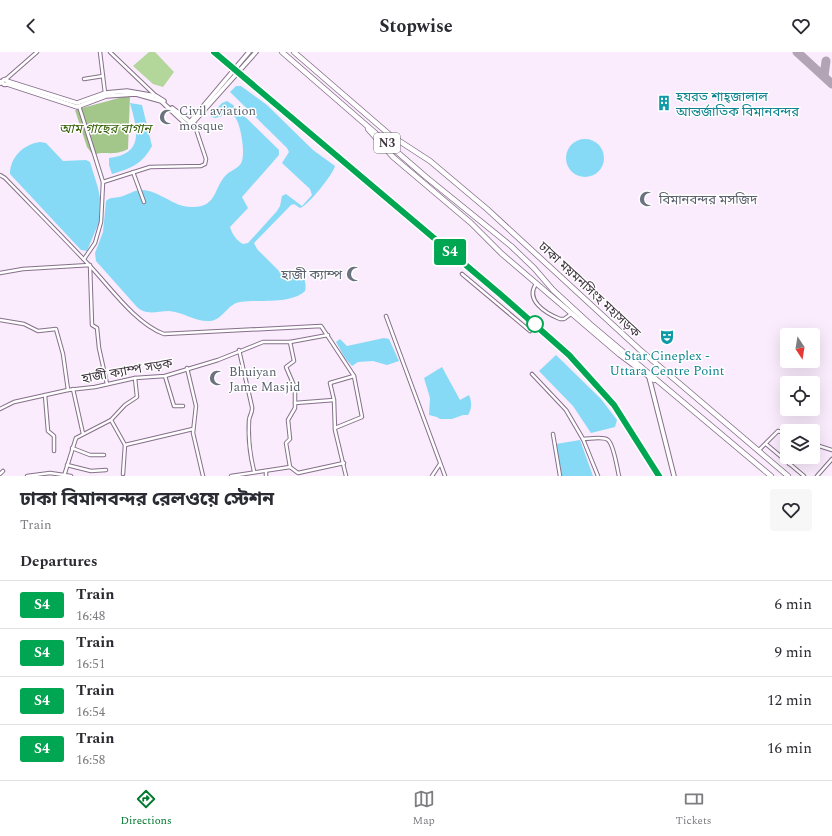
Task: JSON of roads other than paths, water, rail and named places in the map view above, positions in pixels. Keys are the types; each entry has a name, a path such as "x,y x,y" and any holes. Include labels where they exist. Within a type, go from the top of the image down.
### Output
{"highway":[{"name":"ঢাকা ময়মনসিংহ মহাসড়ক","path":"282,52 426,177 494,232 534,268 553,290 590,324 771,476"},
{"name":"ঢাকা ময়মনসিংহ মহাসড়ক","path":"294,52 390,135 430,161 487,209 634,344 788,476"},
{"path":"368,129 393,157 481,232 502,254 536,284 649,377 661,383"}],"street":[{"path":"4,82 37,52"},
{"path":"100,52 105,92"},
{"path":"110,52 156,96"},
{"path":"4,82 77,103 105,92 136,91 161,98 190,122 249,52"},
{"path":"4,82 77,107 106,96 136,94 161,101 190,128 256,52"},
{"path":"84,79 103,76"},
{"path":"79,106 103,182 101,222 95,243 84,259"},
{"path":"103,182 150,167 201,166 205,164 206,159 194,123"},
{"path":"133,172 144,202"},
{"path":"0,175 5,178 148,325 164,334 316,325 321,326 354,376 362,417 335,428"},
{"path":"0,273 23,269 90,265"},
{"path":"90,265 92,325 97,328 99,348 107,384"},
{"path":"462,274 530,331"},
{"path":"536,284 532,290 532,296 535,302 560,319 564,319 572,313"},
{"path":"386,316 445,476"},
{"path":"0,320 24,324 38,331 56,329 63,354 68,390"},
{"name":"হাজী ক্যাম্প সড়ক","path":"0,409 14,402 68,390 134,378 164,376 218,360 263,342 290,342 328,335"},
{"path":"290,342 294,361 286,367 295,388 295,409 288,420 290,439 286,443 290,467 298,473 344,463"},
{"path":"240,350 252,407 252,413 248,420 250,458 254,471"},
{"path":"187,368 196,406 193,428 196,453 203,476"},
{"path":"532,374 566,410 583,439 598,476"},
{"path":"164,376 174,406 183,406"},
{"path":"346,476 335,428 334,400 330,383 354,376"},
{"path":"649,377 674,476"},
{"path":"64,475 76,438 111,420 125,405 137,397 134,378"},
{"path":"73,389 83,434"},
{"path":"45,395 48,431 54,436 54,451"},
{"path":"295,403 334,400"},
{"path":"111,420 125,445 123,474"},
{"path":"125,445 193,428"},
{"path":"758,451 778,431 780,432"},
{"path":"553,434 560,476"},
{"path":"583,439 603,438 609,440 612,446 619,476"},
{"path":"766,444 780,456"},
{"path":"820,446 832,450"},
{"path":"72,448 90,455 104,455"},
{"path":"817,476 832,459"},
{"path":"67,464 91,472 106,470"},
{"path":"432,476 440,464"},
{"path":"789,464 804,476"},
{"path":"231,476 254,471 266,471 290,467"},
{"path":"0,474 3,471"},
{"path":"266,471 266,476"},
{"path":"27,476 50,473 71,476"}],"water":[{"path":"236,86 241,86 267,105 313,150 335,166 326,182 309,202 300,208 294,204 291,205 254,243 257,249 281,273 298,271 305,282 305,291 299,295 283,300 247,301 236,303 218,318 210,321 200,320 169,311 148,312 141,310 96,261 95,253 103,232 106,201 140,190 147,190 184,206 199,206 210,201 222,180 228,173 241,163 243,157 241,132 235,117 230,114 215,118 210,116 222,103 227,101 233,105 279,150 279,155 242,197 248,208 230,227 233,235 241,243 248,243 277,211 280,206 282,196 286,194 302,206 312,195 310,189 282,163 289,152 287,148 230,92"},
{"path":"130,103 142,105 152,146 144,157 136,164 125,170 112,174 109,165 109,158 120,156 128,152 136,140 135,123"},
{"path":"581,139 589,139 599,144 603,151 603,165 599,172 589,177 581,177 571,172 569,169 566,162 566,154 571,144 574,142"},
{"path":"40,142 46,143 63,161 86,160 90,162 100,198 99,222 87,251 81,250 10,174 12,162 19,152 29,145"},
{"path":"384,338 389,339 399,361 387,365 373,361 358,362 352,366 345,358 336,342 340,339 347,346"},
{"path":"556,355 601,399 617,420 615,427 591,433 573,406 539,371"},
{"path":"442,367 460,400 469,395 471,405 468,415 463,415 452,419 440,419 429,415 430,398 424,378"},
{"path":"580,440 593,476 562,476 556,444"}],"tram line":[{"path":"219,52 471,269 501,292"}],"railway":[{"path":"214,52 500,294 580,365 614,405 659,476"}],"train":[{"name":"S4","path":"214,52 420,225 580,365 614,405 659,476"}],"place":[{"name":"হযরত শাহ্‌জালাল আন্তর্জাতিক বিমানবন্দর","path":"664,103"},
{"name":"Civil aviation mosque","path":"167,117"},
{"name":"বিমানবন্দর মসজিদ","path":"647,199"},
{"name":"হাজী ক্যাম্প","path":"354,274"},
{"name":"Star Cineplex - Uttara Centre Point","path":"667,337"},
{"name":"Bhuiyan Jame Masjid","path":"217,378"}],"park label":[{"name":"আম গাছের বাগান","path":"105,128"}]}
